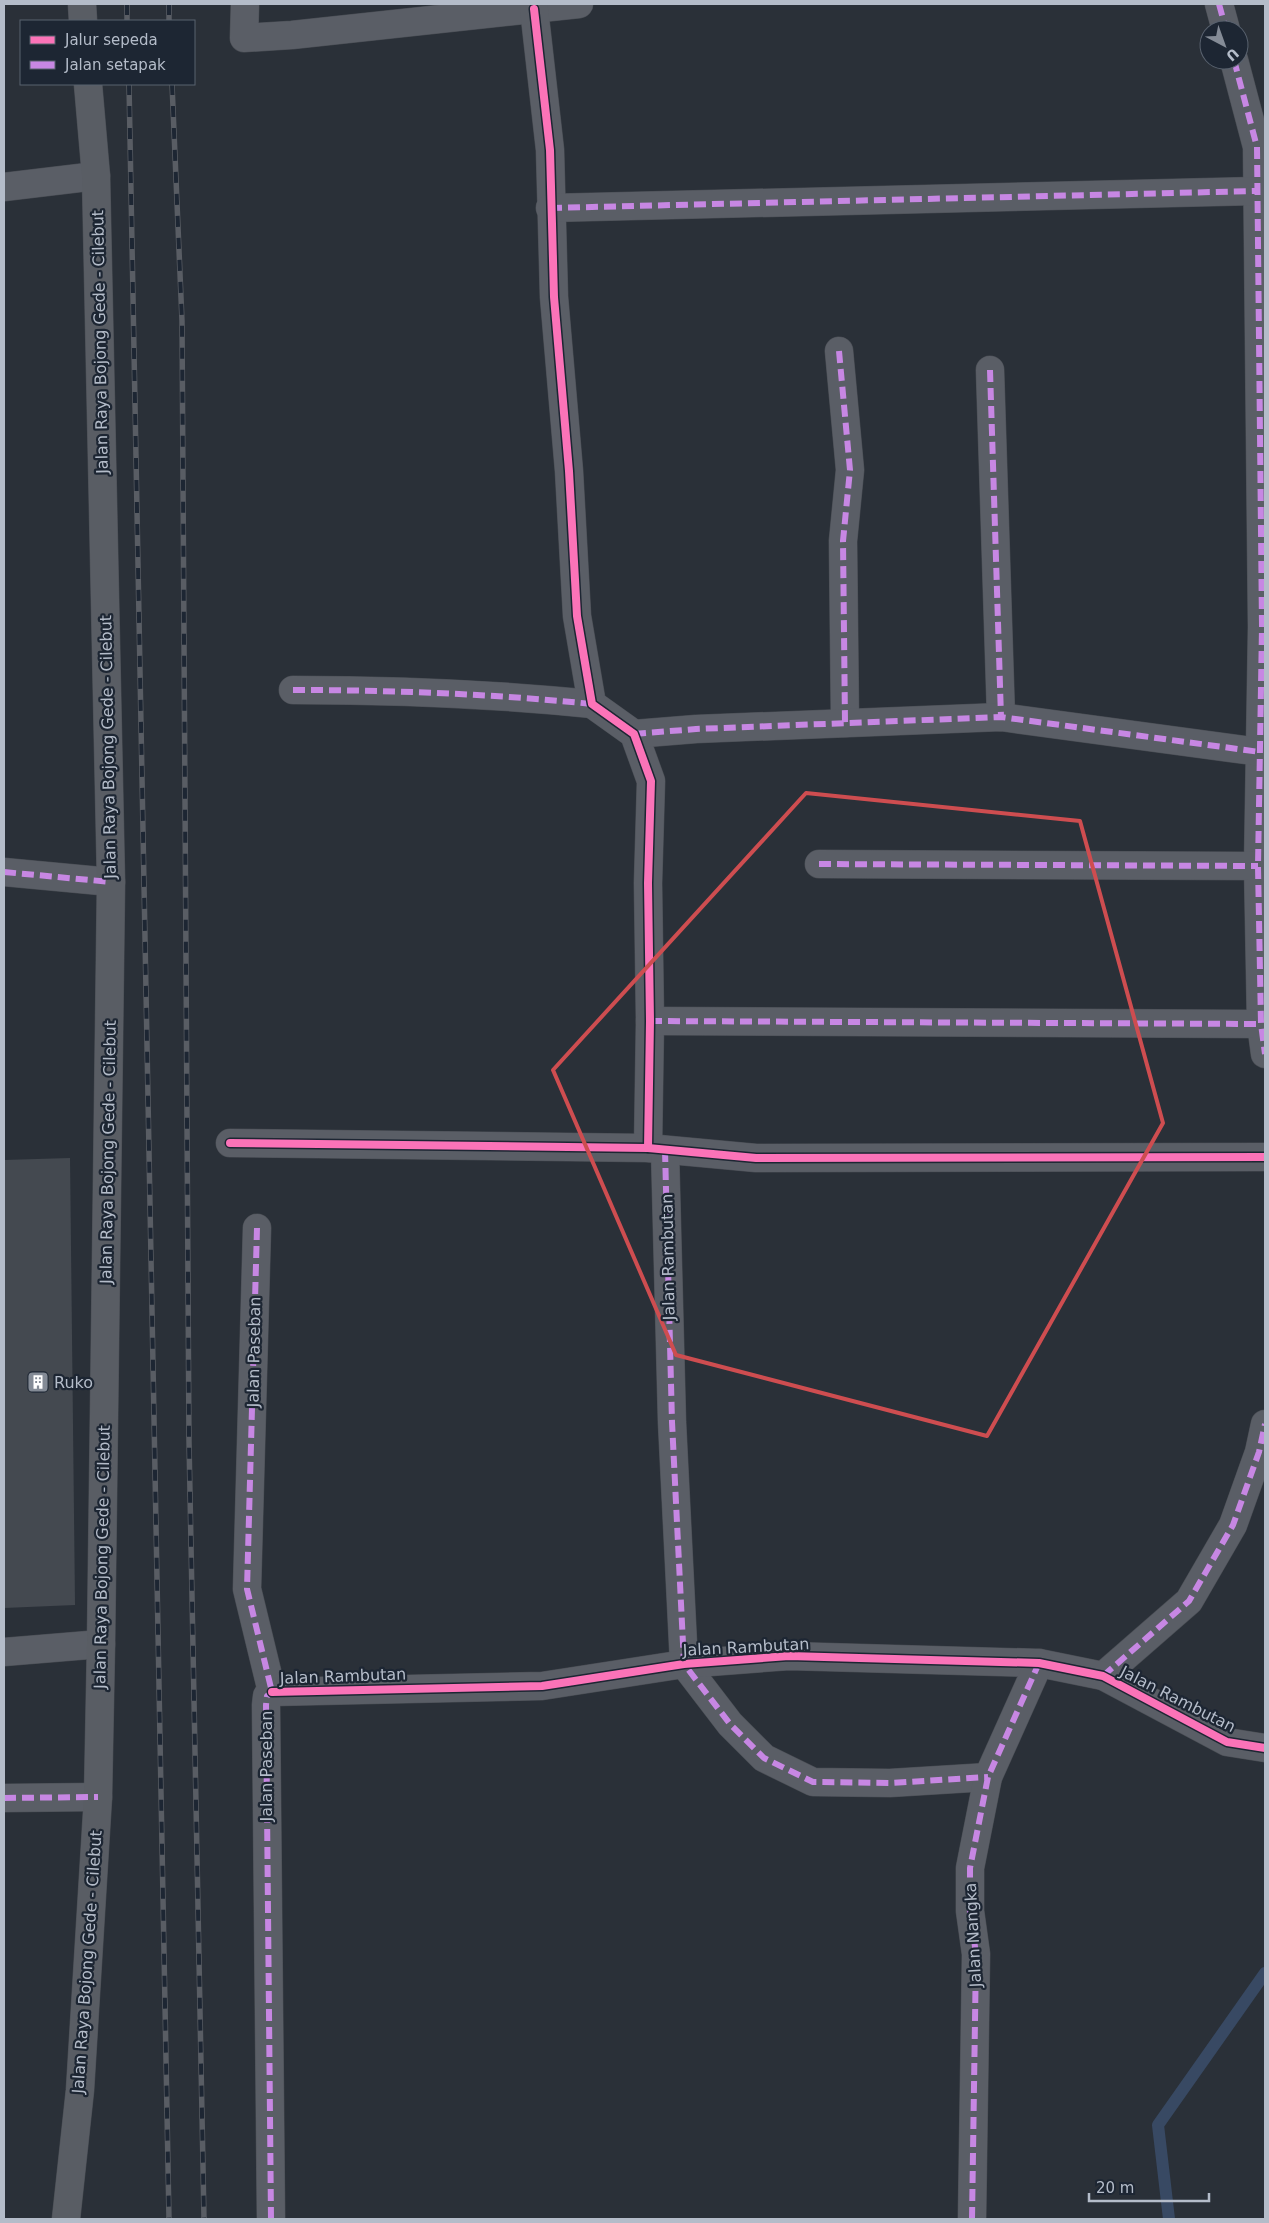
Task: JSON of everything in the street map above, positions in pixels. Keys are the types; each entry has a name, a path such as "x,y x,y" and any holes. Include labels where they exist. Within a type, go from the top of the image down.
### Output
{"main road":[{"path":"82,4 83,20"},
{"name":"Jalan Raya Bojong Gede - Cilebut","path":"66,2219 80,2090 98,1797 111,882 96,176 88,85"}],"street":[{"path":"245,4 244,38 292,35 579,4"},
{"path":"1219,4 1223,20"},
{"path":"534,9 550,150 550,208 554,297 569,471 577,616 592,704"},
{"path":"1237,70 1257,147 1262,627 1258,866 1260,1024 1265,1054"},
{"path":"4,187 96,176"},
{"path":"550,208 1256,191"},
{"path":"839,351 850,470 843,541 845,723"},
{"path":"990,370 1002,718"},
{"path":"293,690 370,690 502,695 592,704 634,734 696,729 1002,718 1260,752"},
{"name":"Jalan Rambutan","path":"634,734 651,780 648,883 650,1022 684,1664"},
{"path":"819,864 1258,866"},
{"path":"4,872 111,882"},
{"path":"650,1022 1260,1024"},
{"path":"230,1143 657,1149 756,1158 1265,1157"},
{"name":"Jalan Paseban","path":"257,1228 248,1589 272,1692 267,1696 266,1706 271,2219"},
{"path":"1103,1676 1189,1601 1234,1525 1259,1452 1265,1424"},
{"path":"4,1652 101,1644"},
{"name":"Jalan Rambutan","path":"272,1692 542,1686 684,1664 789,1656 1039,1663 1103,1676 1227,1742 1265,1748"},
{"name":"Jalan Nangka","path":"972,2219 976,1954 970,1911 970,1868 988,1776 1039,1663"},
{"path":"684,1664 730,1724 764,1758 814,1782 890,1783 988,1776"},
{"path":"4,1798 98,1797"}],"highlighted area":[{"path":"806,793 1080,821 1163,1123 987,1436 676,1355 553,1070"}],"building":[{"name":"Ruko","path":"70,1158 75,1605 4,1608 4,1160"}],"waterway":[{"path":"1169,2219 1158,2125 1265,1973"}],"railway":[{"path":"127,4 127,20"},
{"path":"169,4 169,20"},
{"path":"129,85 169,2219"},
{"path":"172,85 182,321 189,1441 204,2219"}],"marked path":[{"path":"1219,4 1223,20"},
{"path":"1237,70 1257,147 1262,627 1258,866 1261,1024 1265,1054"},
{"path":"550,208 1256,191"},
{"path":"839,351 850,470 843,541 845,723"},
{"path":"990,370 1001,717"},
{"path":"293,690 443,693 592,704"},
{"path":"634,734 696,729 1001,717 1260,752"},
{"path":"819,864 1258,866"},
{"path":"4,872 111,882"},
{"path":"650,1021 1261,1024"},
{"path":"665,1150 672,1422 684,1664 730,1724 764,1758 813,1782 890,1783 988,1777"},
{"path":"257,1228 247,1589 272,1692"},
{"path":"1103,1676 1189,1601 1233,1525 1259,1452 1265,1424"},
{"path":"972,2219 976,1954 970,1911 970,1868 988,1777 1039,1663"},
{"path":"271,2219 266,1705 267,1696 272,1692"},
{"path":"4,1798 98,1797"}],"cycle path":[{"path":"534,9 550,150 554,297 569,471 577,616 592,704 634,734 651,781 648,883 650,1021 648,1148"},
{"path":"230,1143 648,1148 756,1158 1265,1157"},
{"path":"272,1692 542,1686 684,1664 789,1656 1039,1663 1103,1676 1227,1742 1265,1748"}],"place":[{"name":"Ruko","path":"38,1382"}]}
